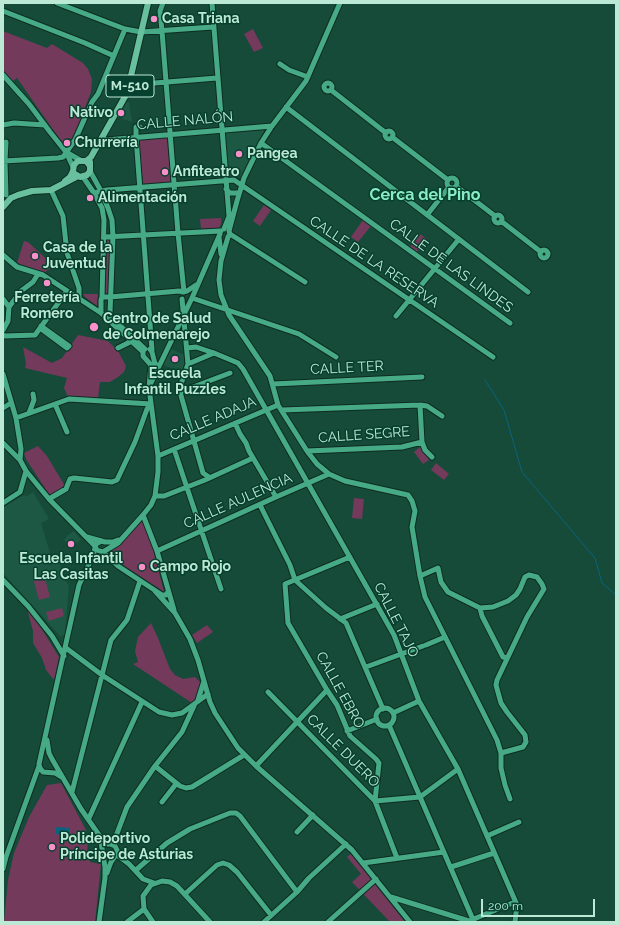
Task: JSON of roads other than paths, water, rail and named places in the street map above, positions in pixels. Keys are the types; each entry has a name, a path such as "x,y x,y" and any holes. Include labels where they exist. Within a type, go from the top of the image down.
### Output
{"main road":[{"name":"M-510","path":"3,207 7,197 32,191 51,190 80,176 87,175 87,163 124,100 130,85 148,4"},
{"name":"M-510","path":"60,186 70,177 76,162 87,163"},
{"path":"73,169 80,176"}],"street":[{"path":"57,3 125,29 141,32 213,27"},
{"path":"212,3 225,181 229,216"},
{"path":"154,367 162,360 184,316 210,256 224,233 237,201 241,185 261,143 308,77 340,3"},
{"path":"163,4 160,11 178,233 185,292"},
{"path":"3,11 114,56"},
{"path":"4,161 58,158 63,156 75,140 92,102 98,94 125,29"},
{"path":"280,64 289,70 308,77"},
{"path":"3,75 29,104 66,152 73,169"},
{"path":"105,79 130,85 217,78"},
{"path":"3,85 8,81"},
{"path":"331,90 386,133 389,131 392,132 392,137 448,180 452,178 455,180 457,183 456,186 495,216 494,219 496,222 501,221 541,252"},
{"path":"286,107 528,292"},
{"path":"3,124 14,123 45,125"},
{"path":"94,556 112,547 144,515 155,496 158,472 158,456 149,388 154,367 136,137 137,126"},
{"name":"CALLE NALÓN","path":"102,138 106,140 272,126"},
{"path":"6,142 4,161 7,197"},
{"name":"CALLE DE LAS LINDES","path":"261,143 510,323"},
{"path":"66,152 87,163 101,191 112,220 113,237 110,313 112,317 144,350 144,356 154,367"},
{"path":"80,176 94,193 102,208 104,220 101,313"},
{"path":"94,193 101,191 236,181 244,178"},
{"path":"448,180 447,185 449,188"},
{"name":"CALLE DE LA RESERVA","path":"236,181 493,357"},
{"path":"427,215 449,188 456,186"},
{"path":"226,189 230,193 239,193"},
{"path":"51,190 63,216 67,253 79,288 79,298"},
{"path":"237,201 229,216 224,233 219,280 221,295 226,310 270,376 278,404 307,451 318,464 329,474 346,481 408,495 412,501 415,511 412,527 425,597 497,740 501,753 501,768 510,799"},
{"path":"104,237 178,233 224,233 305,282"},
{"path":"223,248 224,233"},
{"path":"396,316 459,239"},
{"path":"210,256 215,251 223,248"},
{"path":"3,255 17,267 43,275 79,298 101,313 144,350"},
{"path":"3,330 8,321 9,308 21,291 33,282 38,274"},
{"path":"197,284 185,292 182,298 188,364 180,387 180,392 203,473 209,478"},
{"path":"102,297 179,290 189,292 191,298"},
{"path":"3,335 35,335 67,291"},
{"path":"182,298 185,302 191,298"},
{"path":"191,298 299,334 336,357"},
{"path":"3,299 9,308"},
{"path":"101,313 107,315 110,313"},
{"path":"41,327 69,346 67,348 41,327"},
{"path":"118,348 132,341"},
{"name":"CALLE TAJO","path":"187,348 196,347 238,363 377,604 394,635 420,702 458,769 517,906 515,922"},
{"path":"144,350 149,348 152,353"},
{"path":"146,358 149,358 152,353"},
{"path":"188,364 214,353"},
{"path":"180,392 230,373"},
{"path":"3,374 16,418 21,449 20,460"},
{"name":"CALLE TER","path":"273,384 422,377"},
{"path":"30,413 34,400 32,394"},
{"path":"16,418 69,398 151,404"},
{"path":"3,408 11,403"},
{"path":"55,404 67,432"},
{"path":"49,499 66,489 70,479 74,478 112,482 117,480 135,442 147,409 151,404"},
{"name":"CALLE ADAJA","path":"158,456 278,404"},
{"path":"282,410 420,405 427,406 442,416"},
{"path":"420,405 422,442 425,450 432,458"},
{"path":"235,423 253,458 276,497"},
{"name":"CALLE SEGRE","path":"307,451 402,446 422,442"},
{"path":"3,443 20,460 26,471 49,499 95,546 97,550 103,551 118,566 155,591 164,596 167,595 168,592"},
{"path":"174,449 221,589"},
{"path":"155,496 164,496 205,480 253,458"},
{"path":"3,502 20,492 26,471"},
{"name":"CALLE AULENCIA","path":"157,551 329,474"},
{"path":"260,505 296,580 326,608 346,623 383,709"},
{"path":"144,515 157,551 175,613 190,639 215,714 227,733 244,755 346,844 408,920 402,922"},
{"path":"86,537 103,542 107,547 103,551"},
{"path":"3,869 40,764 79,585 94,556 97,542 113,542 119,540"},
{"path":"296,580 350,557"},
{"path":"420,576 438,568 441,582 448,592 480,608 492,607 508,601 520,589 525,577 529,575 537,577 542,584 544,589 527,617 497,680 497,691 501,702 507,712 526,735 526,742 523,747 501,753"},
{"path":"3,580 28,606 52,636 64,656"},
{"name":"CALLE EBRO","path":"296,580 285,584 288,623 337,705 350,736 379,763 375,801"},
{"path":"72,792 111,640 127,620 140,581"},
{"path":"155,591 175,613"},
{"path":"340,619 377,604"},
{"path":"480,608 482,616 503,657 507,658"},
{"path":"52,636 102,675 159,712 172,715 182,713 208,694"},
{"path":"366,667 445,637"},
{"path":"110,844 126,808 155,766 182,732 200,695 204,680"},
{"path":"256,766 327,690"},
{"name":"CALLE DUERO","path":"268,692 375,801 397,858"},
{"path":"200,695 208,694"},
{"path":"195,704 207,700 210,702"},
{"path":"89,818 142,702"},
{"path":"393,713 420,702"},
{"path":"386,708 393,713 394,720 389,725 381,725 377,719 378,713 383,709 386,708"},
{"path":"182,713 187,715 189,718"},
{"path":"347,731 377,719"},
{"path":"389,725 473,921"},
{"path":"46,735 49,753 53,761 81,809 89,818 99,835 104,857 105,878 100,922"},
{"path":"155,766 176,784 186,788 192,787 244,755"},
{"path":"53,761 44,758 40,764 41,770 48,773 58,774 63,778"},
{"path":"35,780 39,775 54,770 53,761"},
{"path":"375,801 420,797 458,769"},
{"path":"162,802 176,784"},
{"path":"136,870 167,844 190,829 236,812 297,892"},
{"path":"297,832 313,815"},
{"path":"487,836 519,822"},
{"path":"99,835 117,848 105,878"},
{"path":"102,849 103,846 110,844"},
{"path":"264,922 346,844"},
{"path":"363,863 444,852"},
{"path":"451,868 494,853"},
{"path":"104,857 107,859 115,856"},
{"path":"115,856 136,870 143,879 146,890"},
{"path":"185,894 217,865 223,863 229,865 237,872 272,915"},
{"path":"143,879 154,883"},
{"path":"328,922 376,879"},
{"path":"153,922 144,909 142,900 146,890 154,883 162,881 170,882 177,886 210,922"},
{"path":"390,897 469,921 473,921 515,902"},
{"path":"127,922 144,909"}],"water":[{"path":"56,827 70,828 69,835 55,834"}],"waterway":[{"path":"485,380 504,410 522,472 595,558 602,583 616,595"}],"place":[{"name":"Casa Triana","path":"154,19"},
{"name":"Nativo","path":"121,113"},
{"name":"Churrería","path":"67,143"},
{"name":"Pangea","path":"239,154"},
{"name":"Anfiteatro","path":"165,172"},
{"name":"Alimentación","path":"90,198"},
{"name":"Casa de la Juventud","path":"35,256"},
{"name":"Ferretería Romero","path":"47,283"},
{"name":"Centro de Salud de Colmenarejo","path":"94,327"},
{"name":"Escuela Infantil Puzzles","path":"175,359"},
{"name":"Escuela Infantil Las Casitas","path":"71,544"},
{"name":"Campo Rojo","path":"142,567"},
{"name":"Polideportivo Príncipe de Asturias","path":"52,847"}],"district":[{"name":"Cerca del Pino","path":"425,195"}]}
